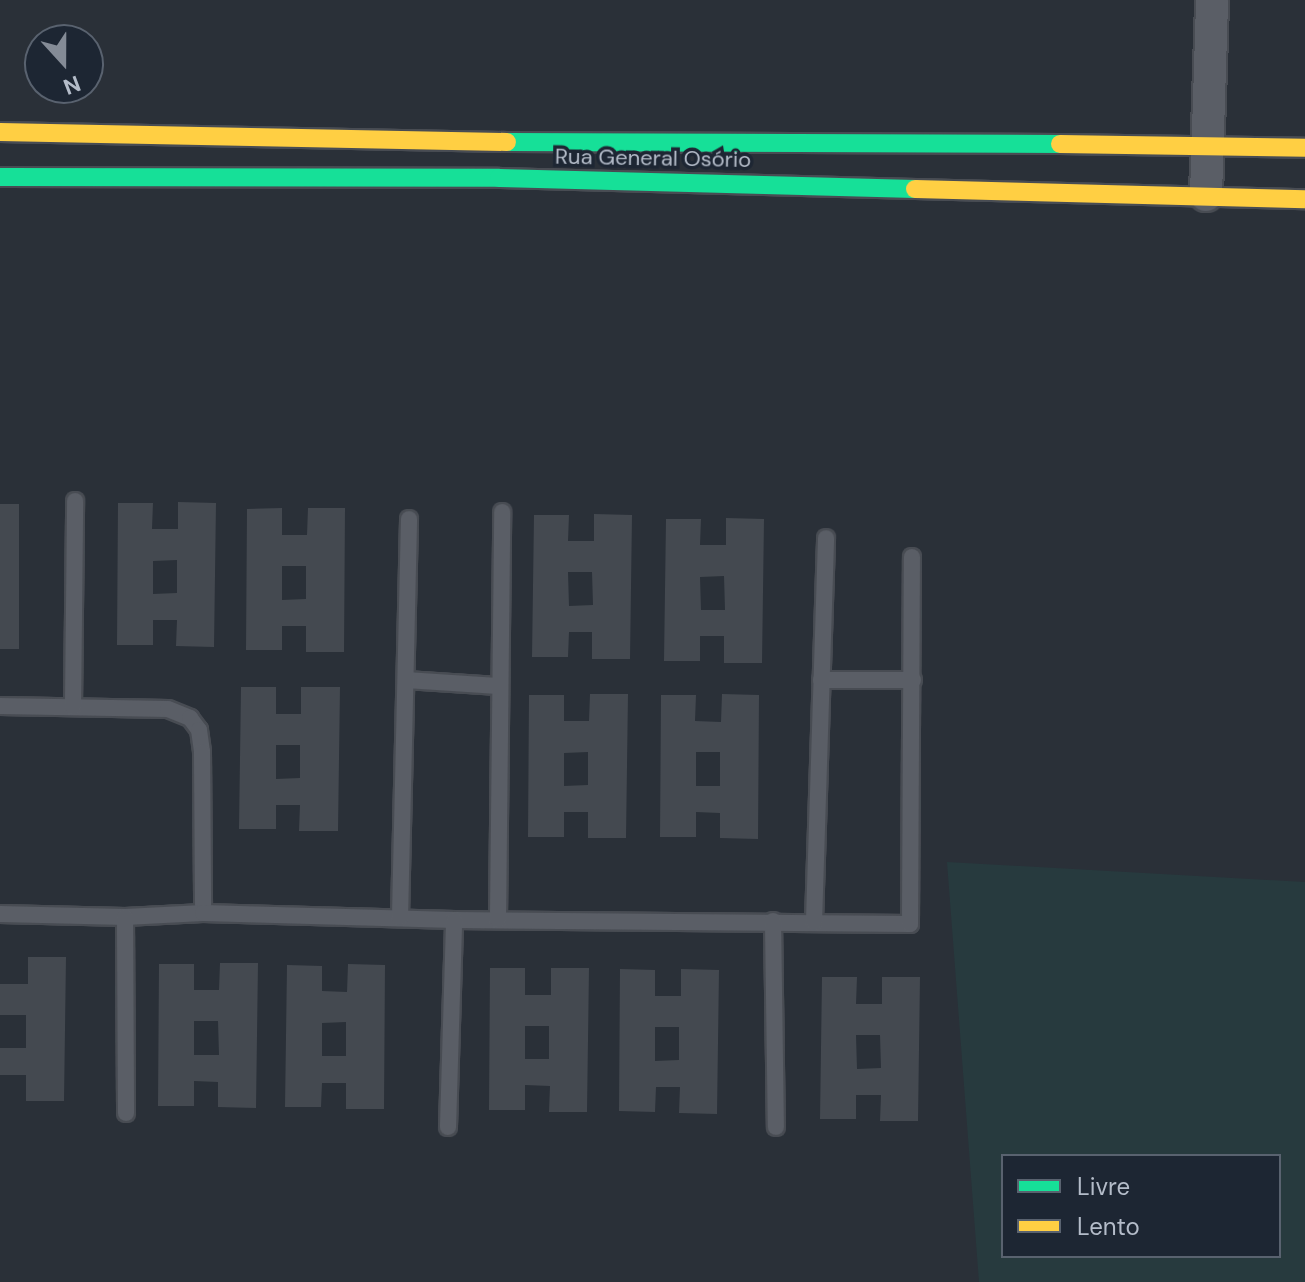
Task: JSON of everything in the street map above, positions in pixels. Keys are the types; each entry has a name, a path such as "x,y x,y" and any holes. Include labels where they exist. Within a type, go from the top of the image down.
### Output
{"street":[{"path":"1206,195 1212,0"},
{"name":"Rua General Osório","path":"0,132 625,144 1208,144 1305,148"},
{"path":"625,144 625,182"},
{"name":"Rua General Osório","path":"0,177 499,178 1305,199"}],"lane":[{"path":"73,707 75,501"},
{"path":"498,920 502,512"},
{"path":"400,917 409,519"},
{"path":"814,922 826,538"},
{"path":"0,914 125,917 203,913 454,920 910,924 912,557"},
{"path":"406,680 498,686"},
{"path":"821,680 913,680"},
{"path":"0,706 168,709 190,718 199,730 203,913"},
{"path":"125,917 126,1113"},
{"path":"448,1127 454,920"},
{"path":"773,921 776,1127"}],"green space":[{"path":"947,862 1305,882 1305,1282 979,1282"}],"building":[{"path":"178,502 216,503 214,647 176,646 177,620 153,620 153,645 117,645 118,503 153,503 152,529 178,529","holes":["177,560 177,593 153,594 153,561"]},
{"path":"0,504 19,504 19,649 0,649"},
{"path":"282,508 282,535 307,535 308,508 345,508 344,652 306,652 306,626 282,626 282,650 246,650 247,509","holes":["282,566 306,566 306,599 282,600"]},
{"path":"594,514 632,515 630,659 592,659 592,632 569,632 568,657 532,657 534,515 569,515 568,541 594,541","holes":["568,572 592,572 593,605 569,606"]},
{"path":"726,518 764,519 762,663 724,663 724,636 700,636 700,661 664,661 666,519 701,519 700,545 726,545","holes":["724,576 725,610 701,610 700,577"]},
{"path":"241,687 276,687 276,714 301,714 301,687 340,687 338,831 299,831 300,805 276,805 276,829 239,829","holes":["276,745 300,745 300,778 276,779"]},
{"path":"590,694 628,694 626,838 588,838 588,812 564,812 564,837 528,837 529,695 564,695 564,721 589,721","holes":["588,752 588,785 564,786 564,753"]},
{"path":"722,694 759,695 758,839 720,838 720,813 696,812 696,837 660,837 661,695 696,695 695,721 721,722","holes":["696,752 720,752 720,786 696,786"]},
{"path":"28,957 66,957 64,1101 26,1101 26,1075 0,1075 0,1048 26,1048 26,1015 0,1015 0,984 28,984"},
{"path":"220,963 258,963 256,1108 218,1107 218,1082 194,1081 194,1106 158,1106 159,964 194,964 194,990 219,990","holes":["194,1021 218,1021 219,1055 194,1055"]},
{"path":"348,964 385,965 384,1109 346,1109 346,1083 322,1083 321,1107 285,1107 287,965 322,966 322,991 347,992","holes":["346,1022 346,1056 322,1056 322,1023"]},
{"path":"490,968 525,968 525,995 551,995 551,968 589,968 587,1112 549,1112 550,1086 525,1085 525,1110 489,1110","holes":["525,1026 549,1026 549,1059 525,1059"]},
{"path":"620,969 655,970 655,996 681,996 681,969 719,970 717,1114 679,1113 680,1087 656,1087 655,1112 619,1111","holes":["655,1027 679,1027 679,1060 655,1061"]},
{"path":"822,977 857,977 856,1004 882,1004 882,977 920,977 918,1121 880,1121 881,1095 856,1095 856,1119 820,1119","holes":["856,1035 880,1035 881,1068 857,1069"]}],"traffic: fast":[{"path":"507,142 1060,144"},
{"path":"0,177 499,178 915,189"}],"traffic: slow":[{"path":"0,132 507,142"},
{"path":"1060,144 1305,148"},
{"path":"915,189 1305,199"}]}
